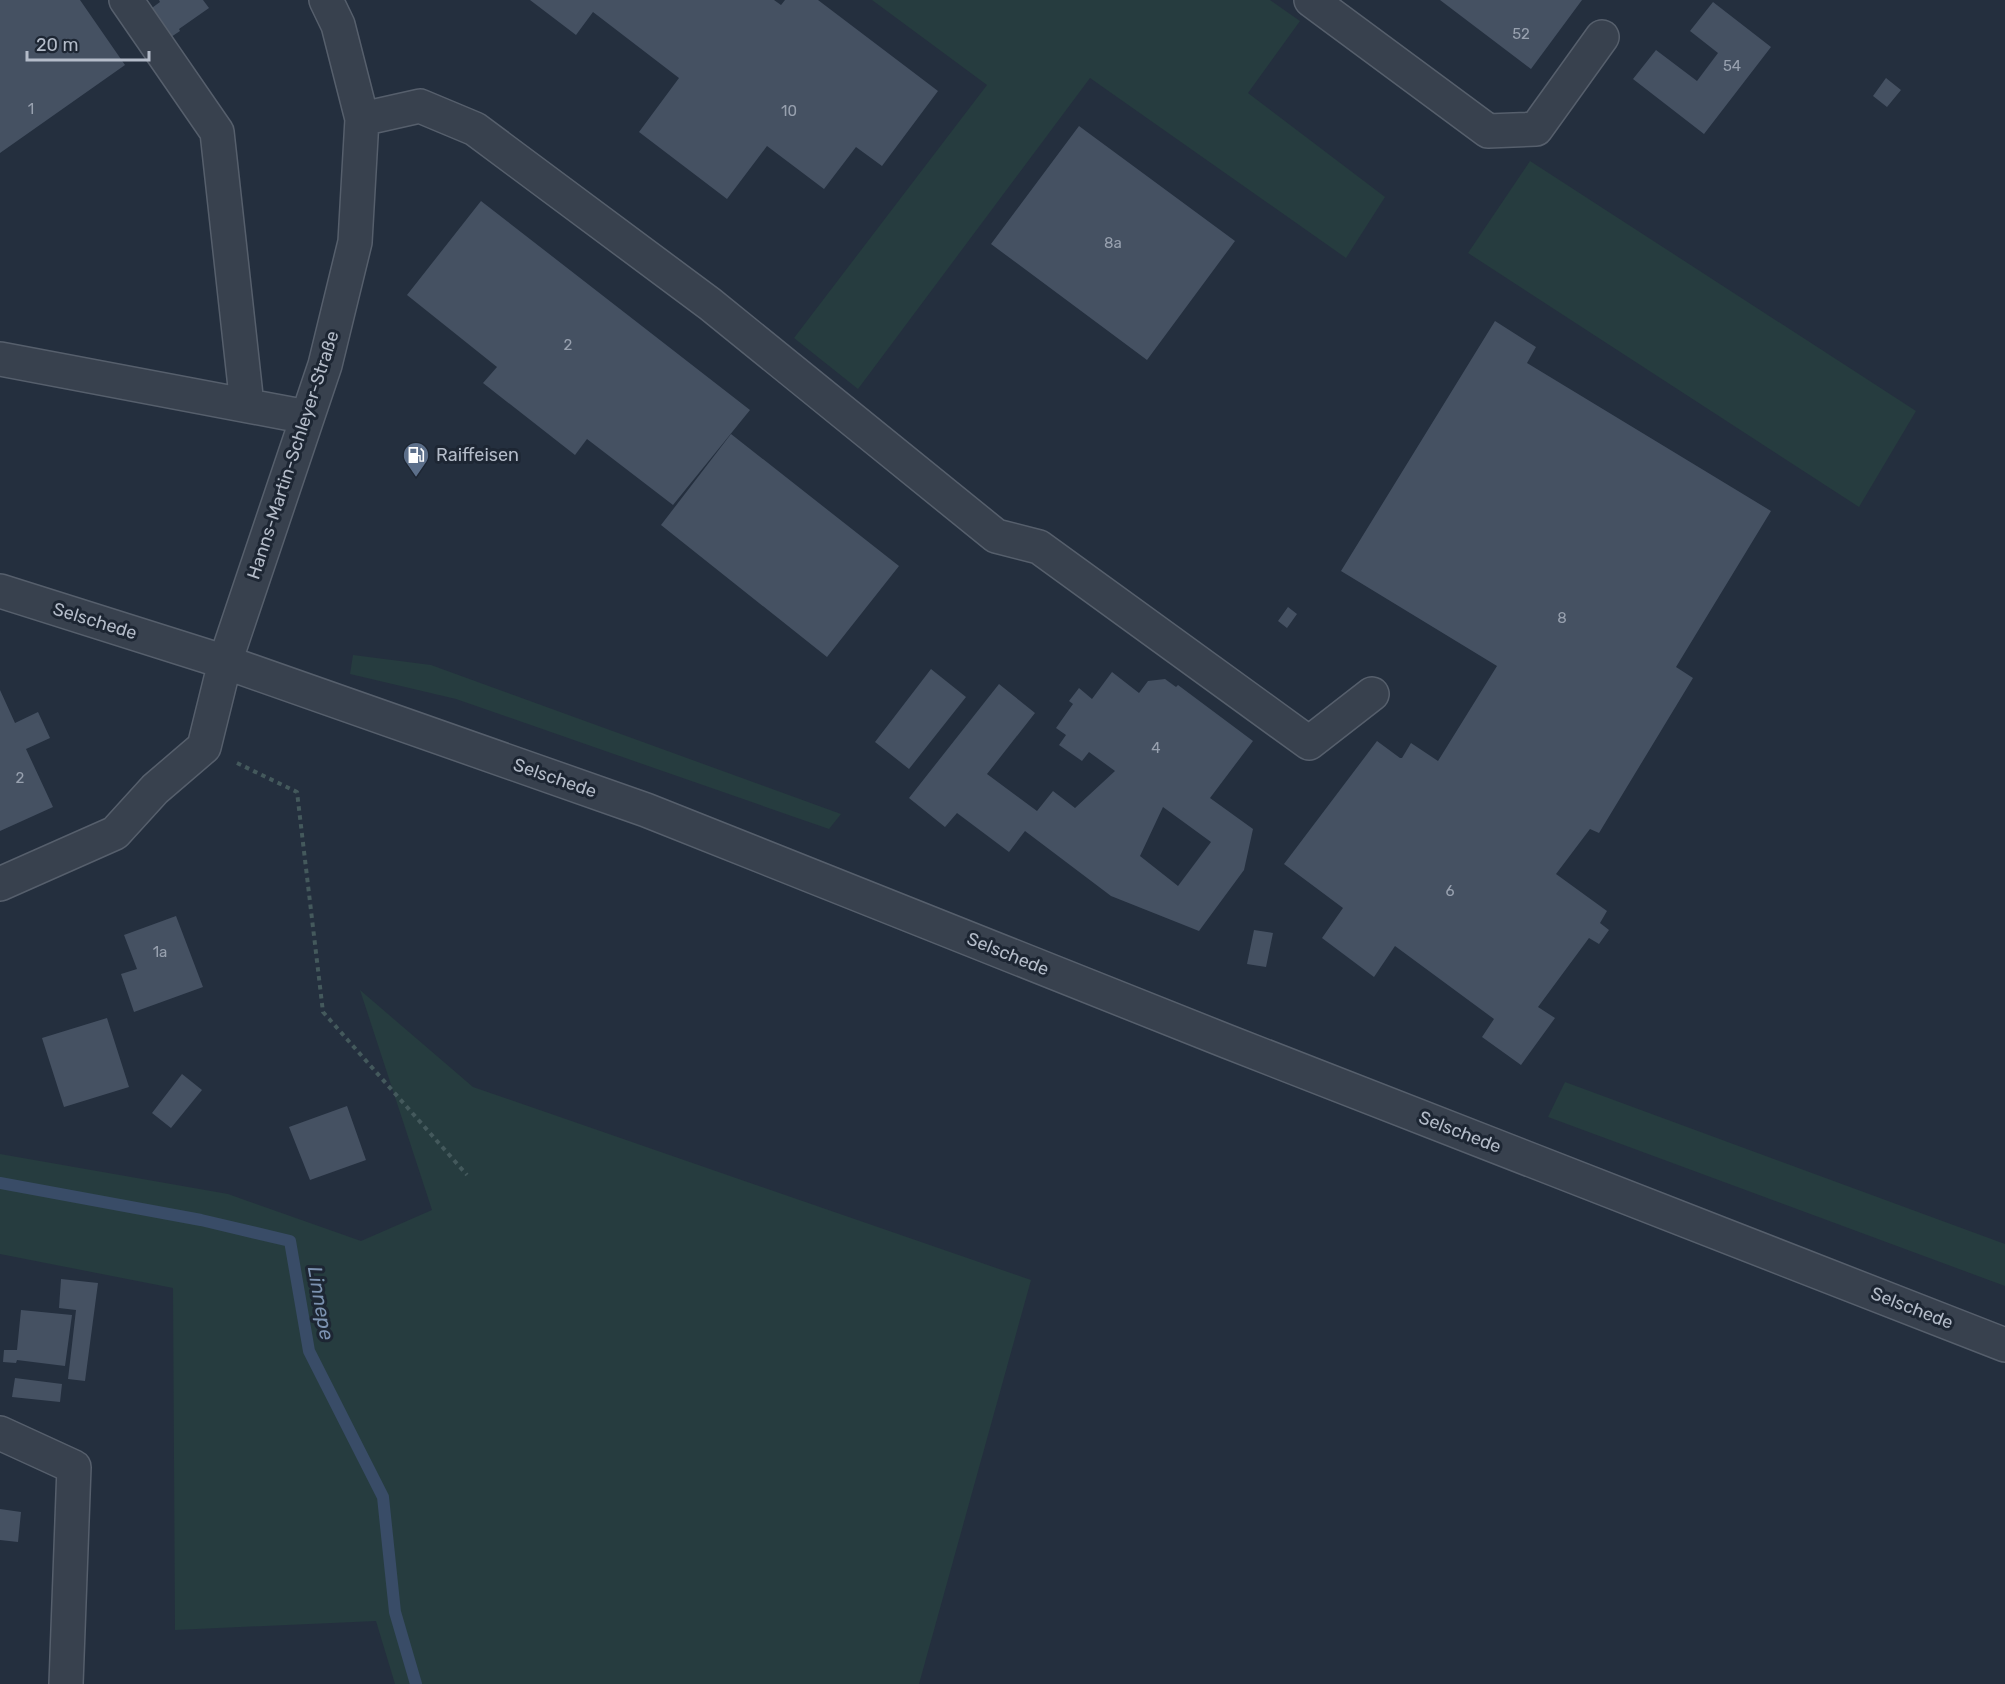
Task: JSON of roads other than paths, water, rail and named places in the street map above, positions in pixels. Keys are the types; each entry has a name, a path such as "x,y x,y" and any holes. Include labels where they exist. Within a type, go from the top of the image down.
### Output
{"street":[{"path":"126,0 217,132 247,405"},
{"name":"Hanns-Martin-Schleyer-Straße","path":"0,884 115,833 155,789 204,747 225,662 325,365 355,242 362,119 338,25 326,0"},
{"path":"1311,0 1488,130 1536,129 1602,38"},
{"path":"362,119 420,106 476,129 710,304 996,536 1039,548 1309,743 1372,693"},
{"path":"0,359 308,417"},
{"name":"Selschede","path":"0,591 225,662 646,810 1226,1041 2005,1344"},
{"path":"0,1433 74,1467 66,1684"}],"waterway":[{"name":"Linnepe","path":"0,1183 201,1220 290,1241 309,1351 383,1497 395,1612 416,1684"}],"place":[{"name":"Raiffeisen","path":"416,478"}]}
